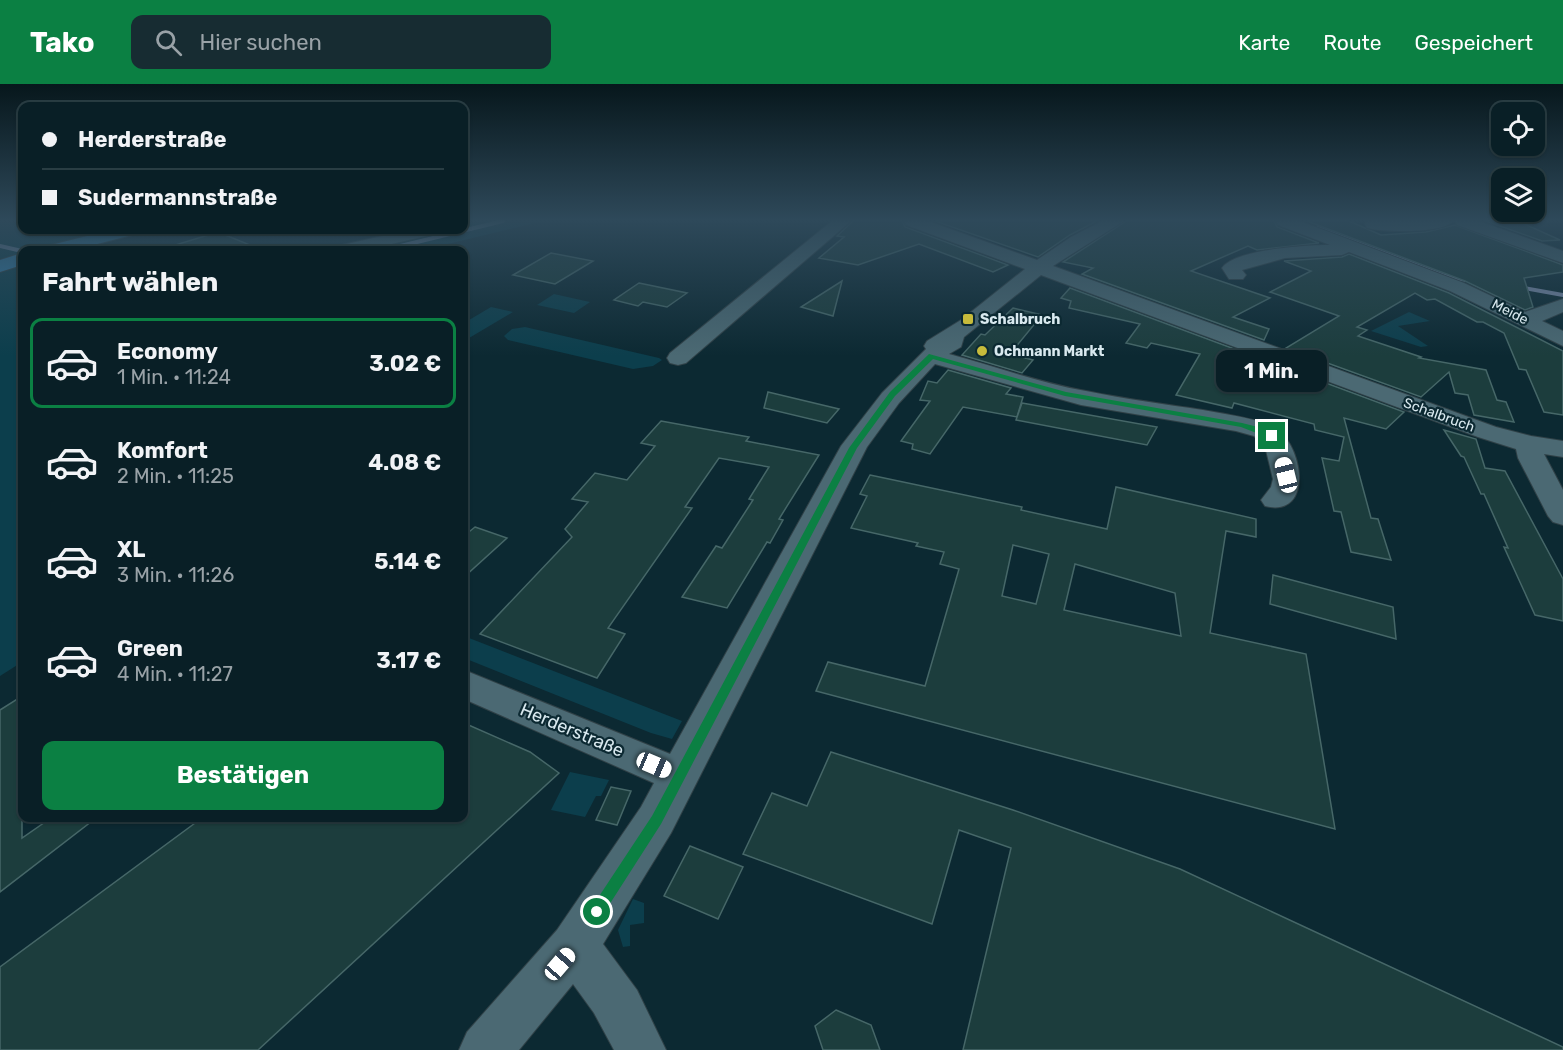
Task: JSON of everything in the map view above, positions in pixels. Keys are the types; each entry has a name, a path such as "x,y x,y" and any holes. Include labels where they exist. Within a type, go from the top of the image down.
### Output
{"street":[{"path":"678,358 789,266"},
{"name":"Meide","path":"1236,266 1231,268 1236,275"},
{"name":"Meide","path":"1400,266 1456,287 1563,339"},
{"path":"485,1050 574,947 656,820 853,448 892,394 940,348 1037,267"},
{"name":"Schalbruch","path":"1037,267 1487,432 1529,444 1563,449"},
{"path":"1525,320 1563,305"},
{"path":"940,348 1081,398 1242,425 1263,431 1278,443 1287,478 1285,489 1275,500"},
{"path":"1529,444 1531,458 1563,516"},
{"name":"Herderstraße","path":"468,686 680,776"},
{"path":"574,947 606,986 628,1019 640,1050"}],"shaded area":[{"path":"18,266 18,665 0,676 0,272"},
{"path":"554,294 590,302 574,313 537,305"},
{"path":"491,307 513,312 468,339 468,321"},
{"path":"1409,312 1430,321 1398,326 1428,346 1421,347 1371,331"},
{"path":"525,327 662,360 653,366 633,369 508,340 504,336 512,329"},
{"path":"468,639 682,721 672,739 651,733 468,660"},
{"path":"570,772 609,780 601,796 596,796 585,817 551,810"},
{"path":"633,899 644,903 644,923 630,925 630,946 623,947 618,930"}],"building":[{"path":"528,266 585,266 555,284 513,275"},
{"path":"977,266 1006,266 993,272"},
{"path":"1083,266 1202,266 1191,271 1270,298 1233,317 1269,329 1264,340 1082,274 1093,268"},
{"path":"1298,266 1380,266 1449,293 1563,351 1563,415 1544,412 1526,370 1519,369 1504,333 1483,322 1477,322 1435,299 1427,300 1415,293 1357,327 1367,330 1358,336 1421,357 1419,358 1486,370 1497,400 1506,402 1514,422 1474,415 1468,395 1455,393 1449,372 1421,397 1286,348 1339,316 1270,292 1311,271"},
{"path":"1426,266 1563,266 1563,272 1524,278 1533,307 1525,310 1465,281"},
{"path":"842,281 833,316 801,307"},
{"path":"639,283 687,293 667,307 643,302 638,306 614,300"},
{"path":"1070,288 1256,357 1249,373 1286,382 1291,370 1404,412 1386,429 1344,418 1371,518 1378,519 1391,560 1351,552 1341,512 1334,511 1322,458 1339,461 1344,437 1315,430 1314,424 1234,403 1232,408 1176,395 1200,354 1151,343 1147,348 1126,343 1140,324 1069,308 1071,301 1061,298"},
{"path":"1013,308 1042,315 1010,354 1033,360 1022,373 962,355 981,334 985,335"},
{"path":"948,370 1011,388 1006,394 1023,397 1017,417 963,407 930,454 912,449 913,444 901,441 930,401 920,400 928,381 937,383"},
{"path":"768,392 839,409 827,423 764,408"},
{"path":"1022,403 1157,427 1147,445 1016,420"},
{"path":"661,421 749,437 746,441 819,455 779,519 783,520 770,543 767,542 727,608 682,597 716,546 722,548 753,500 749,499 769,467 719,458 685,507 692,508 608,628 625,634 597,678 480,634 572,537 565,529 588,502 572,499 595,473 627,480 655,446 641,443"},
{"path":"1444,430 1476,439 1485,468 1505,471 1563,579 1563,621 1535,615 1504,547 1508,548 1484,494 1481,494 1464,457 1461,456"},
{"path":"870,475 1022,507 1021,510 1107,529 1116,487 1256,519 1256,537 1226,531 1210,633 1306,654 1335,829 816,691 828,662 925,686 959,569 940,564 944,552 916,546 918,543 851,528 867,496 860,494","holes":["1013,545 1049,554 1036,604 1002,596","1075,564 1175,593 1181,636 1064,610"]},
{"path":"475,527 507,538 468,573 468,533"},
{"path":"1273,575 1393,607 1396,639 1270,604"},
{"path":"18,699 18,822 22,822 22,838 45,822 91,822 0,892 0,710"},
{"path":"468,725 530,752 559,773 258,1050 0,1050 0,967 197,822 468,822"},
{"path":"831,752 1013,810 1180,869 1563,1047 1563,1050 963,1050 1011,848 959,830 932,924 743,854 772,793 807,806"},
{"path":"611,787 631,791 617,825 596,820"},
{"path":"690,846 743,867 718,919 664,896"},
{"path":"836,1010 871,1025 880,1050 823,1050 815,1026"}],"waterway":[{"path":"1419,266 1445,276 1466,280"},
{"path":"1518,287 1563,295"}],"place":[{"name":"Schalbruch","path":"968,319"},
{"name":"Ochmann Markt","path":"982,351"}],"route":[{"path":"597,912 656,820 853,448 892,394 932,356 1081,398 1242,425 1272,436"}]}
